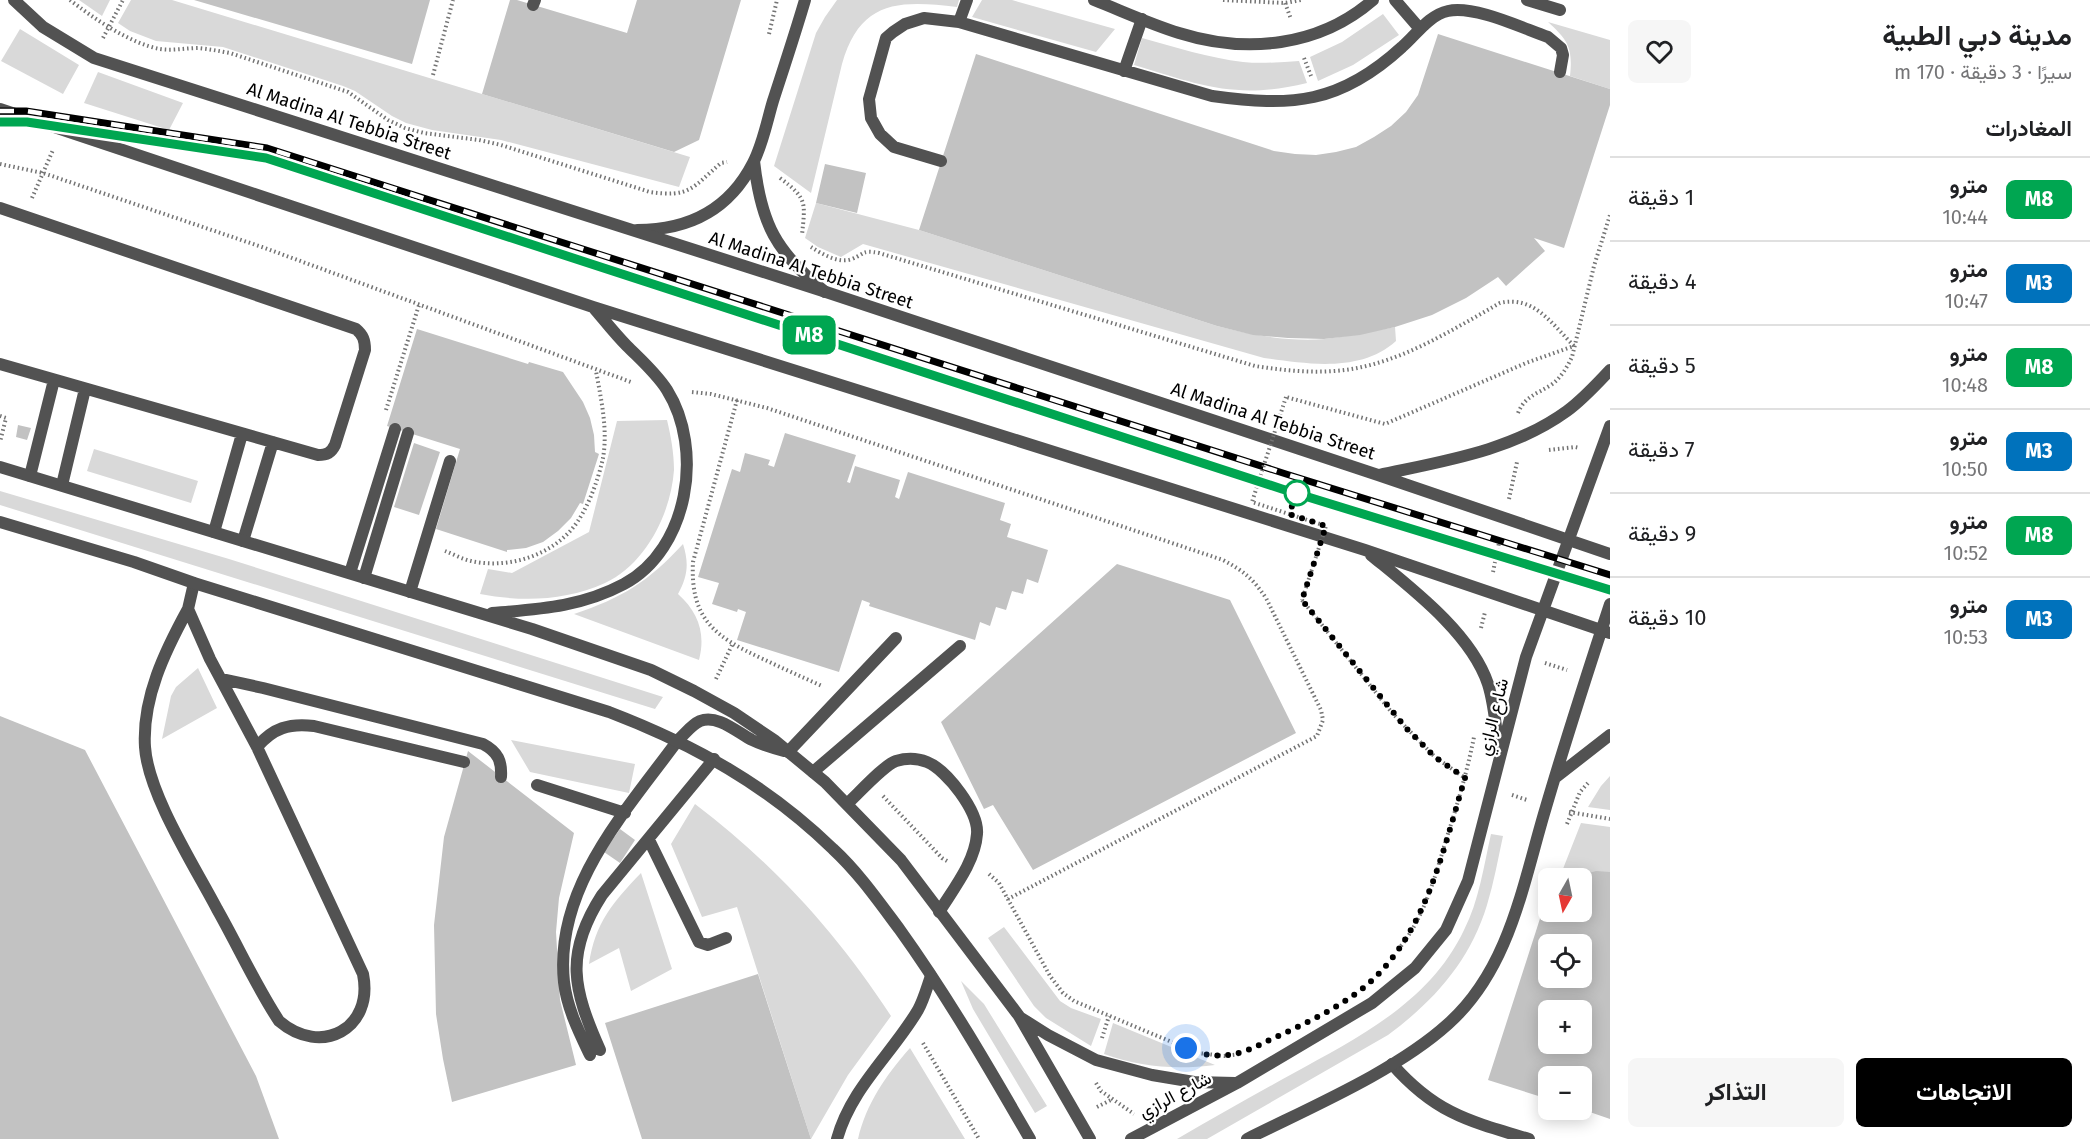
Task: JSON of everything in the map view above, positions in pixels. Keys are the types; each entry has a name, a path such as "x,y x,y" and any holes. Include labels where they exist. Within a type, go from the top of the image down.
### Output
{"street":[{"name":"Al Madina Al Tebbia Street","path":"14,0 44,27 94,58 826,292 1610,554"},
{"path":"628,230 659,230 690,223 717,208 739,186 754,161 805,0"},
{"path":"959,22 967,0"},
{"path":"1094,0 1116,4 1142,19 1180,33 1237,45 1266,45 1298,39 1324,30 1357,14 1373,0"},
{"path":"1395,0 1420,29"},
{"path":"1527,0 1560,10"},
{"path":"941,161 894,147 880,134 871,118 870,99 886,39 905,24 924,18 959,22 1212,96 1249,101 1288,102 1318,98 1350,86 1401,48 1436,15 1447,11 1471,10 1548,37 1555,41 1563,55 1560,72"},
{"path":"1124,71 1142,19"},
{"path":"0,109 593,307 1365,550 1606,631"},
{"path":"754,161 758,191 766,221 781,249 802,273 826,292"},
{"path":"0,208 348,326 362,334 365,342 365,350 332,451 325,455 242,434 0,364"},
{"path":"483,614 535,610 581,603 626,583 650,563 668,538 681,510 687,479 687,448 680,418 667,390 593,307"},
{"path":"1378,475 1482,452 1519,439 1567,411 1610,369"},
{"path":"30,476 54,380"},
{"path":"62,485 85,389"},
{"name":"شارع الرازي","path":"1131,1139 1237,1083 1372,1003 1415,968 1446,930 1464,891 1493,789 1526,657 1570,542 1610,426"},
{"path":"350,573 402,431 364,578"},
{"path":"214,532 242,434"},
{"path":"243,541 273,442"},
{"path":"410,592 450,460"},
{"path":"0,467 483,614 651,670 694,690 734,713 813,772 848,803 901,860 1019,1017 1090,1139"},
{"path":"0,522 543,690 609,712 678,740 714,759 752,782 795,814 835,850 874,894 958,1017 1030,1139"},
{"path":"1365,550 1413,590 1468,644 1488,684 1500,762"},
{"path":"188,609 257,747 363,974 366,988 364,1002 350,1025 338,1033 313,1038 300,1035 289,1029 275,1016 170,821 152,776 145,748 146,715 154,683 169,645 188,609 194,583"},
{"path":"1247,1139 1392,1064 1422,1045 1449,1023 1471,999 1504,944 1556,777 1606,631 1610,604"},
{"path":"788,752 896,638"},
{"path":"813,772 960,646"},
{"path":"222,679 483,744 499,757 502,767 501,777"},
{"path":"714,759 602,895 588,917 578,946 577,978 595,1052 573,1018 564,983 563,946 571,910 600,848 678,740 694,724 711,719 753,740 788,752"},
{"path":"257,747 266,736 276,730 287,725 299,724 464,762"},
{"path":"1556,777 1610,735"},
{"path":"848,803 893,762 909,758 927,762 941,771 970,806 976,819 978,833 974,850 966,867 939,912"},
{"path":"537,785 625,813"},
{"path":"649,840 699,942 708,945 726,938"},
{"path":"837,1139 850,1106 911,1022 931,976"},
{"path":"1019,1017 1096,1060 1152,1076 1194,1082 1237,1083"},
{"path":"1392,1064 1412,1086 1434,1103 1458,1117 1529,1139"},
{"path":"1261,1139 1274,1125"}],"path":[{"path":"70,0 108,26 149,46 172,50 211,49 230,53 348,92 388,120 405,128 501,145 650,192 668,195 686,193 721,163 738,159 754,161 788,184 803,201 805,212 801,234 803,240"},
{"path":"94,58 123,0"},
{"path":"433,75 453,0"},
{"path":"1223,0 1285,3 1301,0"},
{"path":"24,215 61,130"},
{"path":"0,164 43,173 262,247 626,381 667,390 711,394 767,408 1223,560 1241,569 1255,581 1266,598 1322,710 1323,720 1317,736 1008,899"},
{"path":"1468,644 1479,640 1519,453 1517,420 1519,411 1531,395 1551,385 1567,367 1610,215"},
{"path":"807,245 836,259 852,259 862,252 879,253 1255,366 1284,370 1335,371 1383,362 1427,344 1500,303 1510,301 1530,304 1574,346"},
{"path":"1493,789 1465,778 1435,757 1406,728 1302,600 1326,526 1252,502 1286,397 1385,424 1527,363 1574,346"},
{"path":"425,543 469,561 503,563 539,553 557,543 572,529 585,507 603,457 603,413 596,370"},
{"path":"736,400 693,562 692,579 695,597 701,613 720,636 732,645 842,695"},
{"path":"0,416 6,418 0,442"},
{"path":"1519,453 1575,447 1601,454"},
{"path":"716,679 732,645"},
{"path":"706,674 724,682"},
{"path":"1397,951 1419,917 1431,889 1465,778 1474,735"},
{"path":"871,782 942,858 955,865 989,874 999,883 1050,976 1063,993 1074,1001 1198,1053 1224,1056 1246,1051"},
{"path":"911,1022 979,1139"}],"shaded area":[{"path":"79,0 110,0 102,16"},
{"path":"131,0 172,0 690,157 679,187 501,140 432,130 406,123 343,86 223,47 156,41 130,31 118,23"},
{"path":"837,0 959,0 957,7 917,4 884,9 871,16 859,27 842,64 811,193 774,166 816,33"},
{"path":"982,0 1012,0 1115,29 1096,52 972,17"},
{"path":"1383,14 1399,35 1353,65 1318,81 1310,57 1342,42"},
{"path":"1548,22 1610,40 1610,89 1570,76 1571,58 1568,45"},
{"path":"20,29 79,65 63,94 1,61"},
{"path":"1142,38 1192,52 1243,62 1299,61 1307,83 1282,88 1238,90 1179,79 1134,65"},
{"path":"98,72 183,103 169,130 84,103"},
{"path":"816,203 919,230 1217,326 1298,340 1334,338 1395,327 1396,341 1367,358 1350,362 1315,364 1264,358 863,244 841,257 818,247 805,238"},
{"path":"667,420 674,470 668,503 654,535 633,563 605,583 574,593 527,599 480,594 488,569 512,573 589,532 617,421"},
{"path":"94,449 198,481 191,503 87,471"},
{"path":"0,491 229,559 663,697 655,709 0,505"},
{"path":"683,544 686,569 678,594 691,608 699,624 701,650 699,660 574,614 606,602 646,579"},
{"path":"198,668 217,708 162,739 171,696 176,687"},
{"path":"511,740 635,764 629,793 530,772"},
{"path":"1610,776 1610,810 1588,807 1601,786"},
{"path":"695,804 752,851 802,901 848,956 891,1016 848,1075 811,1139 737,907 702,917 671,844"},
{"path":"1581,823 1610,827 1610,872 1592,874 1592,868 1563,868"},
{"path":"1491,834 1503,836 1492,888 1480,925 1460,962 1435,994 1388,1035 1207,1139 1177,1139 1367,1031 1390,1015 1432,978 1450,955 1469,919"},
{"path":"641,873 672,969 631,991 619,948 589,964 596,937 607,914"},
{"path":"1004,927 1060,1001 1071,1008 1101,1019 1091,1046 1046,1018 1034,1006 988,938"},
{"path":"961,981 984,1004 1047,1106 1035,1113 973,1009"},
{"path":"1113,1023 1215,1065 1158,1066 1131,1062 1104,1054"},
{"path":"910,1048 965,1139 858,1139 866,1114 878,1091"}],"building":[{"path":"194,0 430,0 412,64"},
{"path":"510,0 517,0 627,33 637,0 741,0 699,140 674,152 482,94"},
{"path":"1438,34 1610,89 1610,105 1564,248 1534,238 1545,251 1506,286 1498,277 1466,298 1432,315 1360,335 1324,339 1253,335 1217,326 919,230 976,54 1274,151 1316,155 1356,147 1391,126 1406,112 1418,95"},
{"path":"825,164 866,173 857,213 816,203"},
{"path":"417,329 528,364 529,362 563,372 583,402 590,418 595,452 599,454 583,504 580,503 571,518 543,542 526,548 507,550 507,552 436,529 460,449 387,426"},
{"path":"18,425 31,428 27,440 16,437"},
{"path":"785,433 856,455 847,482 850,483 855,466 900,480 895,497 899,499 908,472 1005,503 1000,520 1011,524 1007,537 1048,550 1038,583 1027,579 1023,594 1012,591 1006,610 996,607 990,626 980,622 975,640 869,606 870,603 862,600 839,672 737,640 746,612 738,609 737,612 712,604 719,583 698,577 732,469 740,472 745,453 770,460 768,465 774,467"},
{"path":"414,443 440,452 419,515 394,507"},
{"path":"1117,564 1230,600 1296,733 1033,870 993,805 984,809 941,722"},
{"path":"0,716 85,750 256,1076 279,1139 0,1139"},
{"path":"468,751 574,833 559,898 556,932 560,1000 576,1065 452,1102 436,1014 434,925 444,837"},
{"path":"620,829 635,840 620,863 604,852"},
{"path":"1592,872 1610,872 1610,1119 1592,1113 1592,1066 1538,1066 1538,1096 1488,1080 1539,922 1592,922"},
{"path":"758,974 811,1139 642,1139 605,1023"}],"railway":[{"path":"0,111 26,111 267,148 1286,474 1610,575"},
{"path":"0,122 27,122 266,158 1282,489 1610,590"}],"metro line":[{"name":"M8","path":"0,122 27,122 266,158 1282,489 1610,590"}],"route":[{"path":"1186,1048 1211,1056 1239,1054 1337,1006 1385,967 1404,943 1431,889 1465,778 1419,743 1302,600 1326,526 1289,514 1297,493"}]}
